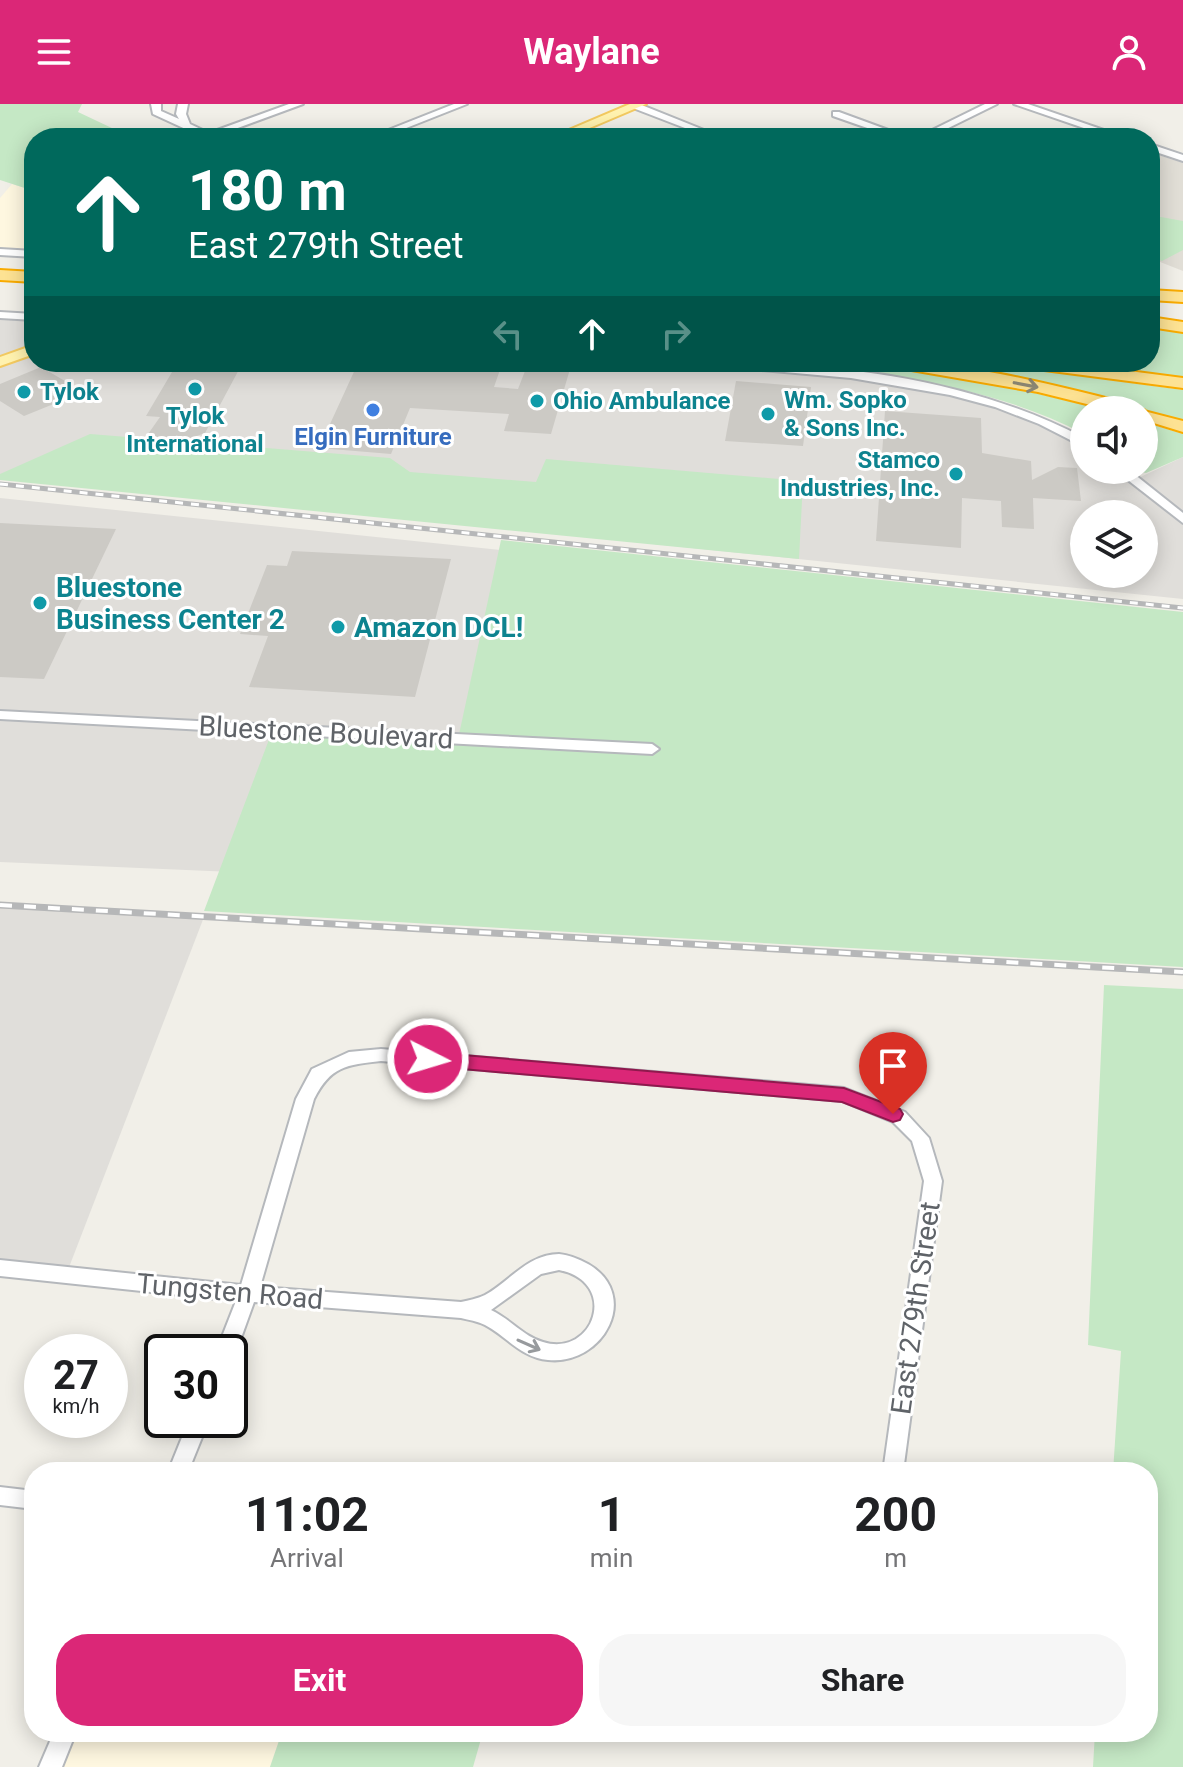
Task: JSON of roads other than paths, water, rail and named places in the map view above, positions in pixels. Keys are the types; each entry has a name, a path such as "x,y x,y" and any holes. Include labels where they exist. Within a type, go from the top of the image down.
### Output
{"highway":[{"path":"0,275 24,276"},
{"path":"0,289 24,290"},
{"path":"1160,296 1183,297"},
{"path":"1160,324 1183,327"},
{"path":"952,372 1075,396"},
{"path":"1098,372 1183,383"},
{"path":"1158,419 1183,427"}],"main road":[{"path":"581,128 638,105"},
{"path":"0,362 24,353"}],"street":[{"path":"156,104 156,112 192,128"},
{"path":"183,104 181,114 186,125"},
{"path":"234,128 298,104"},
{"path":"399,128 462,104"},
{"path":"942,128 992,104"},
{"path":"1019,104 1092,128"},
{"path":"638,105 694,128"},
{"path":"836,114 876,128"},
{"path":"1160,150 1183,158"},
{"path":"0,252 24,253"},
{"path":"0,315 24,316"},
{"path":"822,372 928,388 1002,406 1050,422 1070,434"},
{"path":"1139,484 1183,519"},
{"name":"Bluestone Boulevard","path":"0,715 652,749"},
{"name":"East 279th Street","path":"248,1294 305,1099 318,1074 349,1058 381,1055 844,1095 899,1117 920,1138 933,1181 894,1462"},
{"name":"Tungsten Road","path":"0,1268 248,1294 461,1310 486,1316 524,1344 551,1353 586,1343 606,1318 607,1301 599,1284 586,1271 568,1265 549,1264 530,1269 490,1302 461,1310"},
{"path":"233,1334 248,1294"},
{"path":"182,1462 192,1438"},
{"path":"0,1496 24,1499"},
{"path":"50,1767 61,1742"}],"railway":[{"path":"0,484 1183,608"},
{"path":"0,905 1183,972"}],"place":[{"name":"Tylok International","path":"195,389"},
{"name":"Tylok","path":"24,392"},
{"name":"Ohio Ambulance","path":"537,401"},
{"name":"Elgin Furniture","path":"373,410"},
{"name":"Wm. Sopko & Sons Inc.","path":"768,414"},
{"name":"Stamco Industries, Inc.","path":"956,474"},
{"name":"Bluestone Business Center 2","path":"40,603"},
{"name":"Amazon DCL!","path":"338,627"}]}
